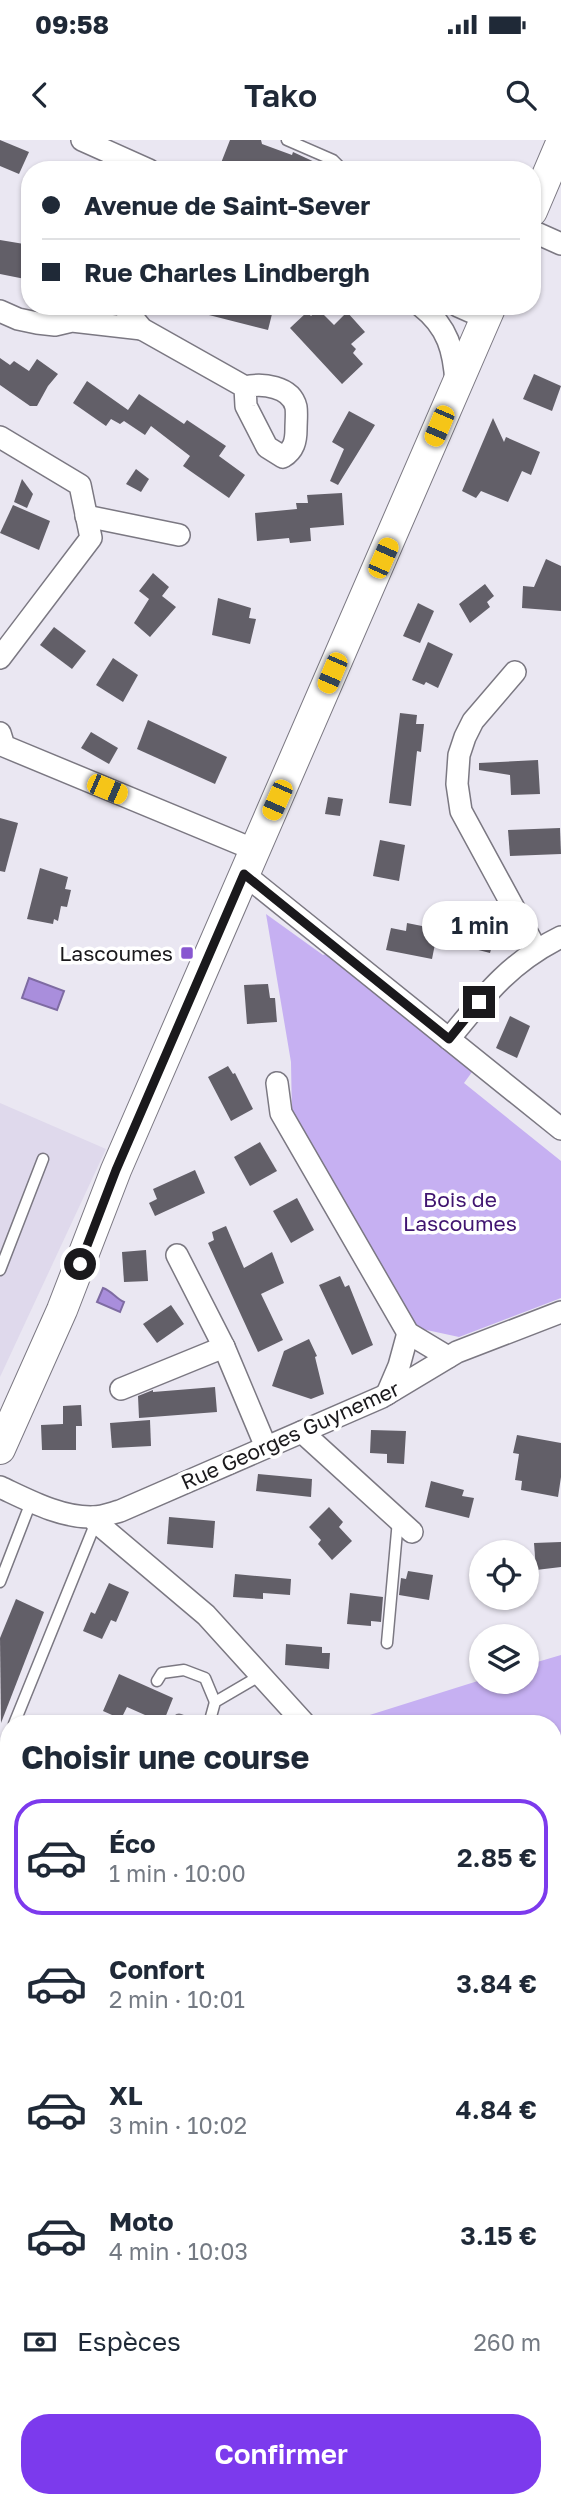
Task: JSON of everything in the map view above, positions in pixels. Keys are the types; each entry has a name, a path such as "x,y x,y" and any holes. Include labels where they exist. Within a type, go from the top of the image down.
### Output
{"main road":[{"path":"541,190 561,143"},
{"path":"1,1445 62,1310 116,1170 487,315"},
{"path":"0,1404 43,1304 116,1170"}],"street":[{"path":"82,140 117,147 134,161"},
{"path":"541,235 561,244"},
{"path":"0,311 18,319 55,325 74,315"},
{"path":"80,315 142,329 245,387"},
{"path":"130,315 142,329"},
{"path":"430,315 443,328 452,345 457,386"},
{"path":"0,437 80,485 90,538 0,658"},
{"path":"86,516 179,535"},
{"path":"515,672 473,721 459,755 457,784 461,811 536,949"},
{"path":"1,743 249,862 449,1039 561,1129"},
{"path":"449,1039 494,984 536,949 561,937"},
{"path":"277,1083 281,1112 408,1333 448,1357"},
{"path":"177,1255 224,1347 266,1447"},
{"name":"Rue Georges Guynemer","path":"95,1520 387,1394 448,1357 561,1312"},
{"path":"387,1394 399,1366 408,1333"},
{"path":"121,1389 224,1347"},
{"path":"302,1432 405,1526"},
{"path":"0,1487 31,1502 95,1520 206,1615 297,1715"}],"lane":[{"path":"287,140 334,161"},
{"path":"0,1270 43,1159"},
{"path":"0,1582 31,1502"},
{"path":"18,1715 95,1520"},
{"path":"387,1643 405,1526"},
{"path":"156,1681 162,1673 184,1670 205,1678 215,1702 211,1715"},
{"path":"215,1702 261,1675"}],"shaded area":[{"path":"29,978 64,991 57,1010 22,998"},
{"path":"0,1103 106,1149 0,1377"},
{"path":"103,1288 124,1302 120,1312 97,1302"}],"green space":[{"name":"Bois de Lascoumes","path":"266,914 323,955 326,954 472,1072 464,1083 561,1161 561,1298 459,1337 422,1329 413,1324 292,1118 291,1062"},
{"path":"561,1655 561,1715 370,1715 469,1684 469,1694 539,1694 539,1661"}],"building":[{"path":"0,140 29,152 25,161 21,161 19,174 0,166"},
{"path":"230,140 261,140 262,144 292,155 293,152 312,161 222,161"},
{"path":"0,240 21,244 21,278 0,274"},
{"path":"209,315 272,315 268,330"},
{"path":"304,315 324,315 334,325 344,315 350,315 365,332 351,344 356,349 353,353 363,364 342,384 290,328"},
{"path":"0,358 10,365 14,361 29,371 37,359 58,374 37,406 30,406 0,385"},
{"path":"534,374 561,386 552,411 523,399"},
{"path":"87,381 128,410 139,394 184,424 187,420 226,446 219,456 245,475 229,498 183,466 190,456 151,426 145,435 124,421 120,424 111,419 106,426 73,403"},
{"path":"349,411 375,425 338,485 330,481 344,449 332,442"},
{"path":"493,418 504,442 506,437 540,452 531,475 522,471 508,502 481,491 476,498 462,491"},
{"path":"136,469 149,479 141,492 126,484"},
{"path":"22,479 33,494 27,508 14,502"},
{"path":"342,493 344,525 310,528 311,541 290,543 289,538 257,541 255,513 297,509 296,503 308,503 307,495"},
{"path":"13,505 50,521 39,550 0,533"},
{"path":"546,559 561,566 561,611 522,608 523,586 534,587"},
{"path":"153,573 169,587 162,596 176,607 150,637 134,623 149,599 139,591"},
{"path":"485,584 494,596 487,602 490,607 470,623 459,604"},
{"path":"218,598 251,608 249,618 256,619 250,644 212,635"},
{"path":"418,603 434,611 420,643 403,636"},
{"path":"54,627 86,651 72,669 40,645"},
{"path":"428,642 453,654 438,688 426,682 424,685 412,680"},
{"path":"113,658 138,675 123,702 96,685"},
{"path":"400,713 417,715 416,724 424,724 421,752 417,751 411,806 389,803"},
{"path":"148,720 227,757 215,784 137,749"},
{"path":"91,732 118,748 109,764 81,748"},
{"path":"538,760 540,794 511,795 510,775 479,770 479,763"},
{"path":"328,797 343,799 340,816 325,814"},
{"path":"0,818 18,823 5,872 0,871"},
{"path":"560,828 561,854 510,856 508,830"},
{"path":"380,840 405,845 399,881 373,876"},
{"path":"40,868 68,877 65,889 71,890 67,907 61,906 58,921 54,919 53,924 27,919"},
{"path":"429,914 496,931 490,953 436,939 432,959 386,950 391,928 406,931 407,923 427,927"},
{"path":"268,984 270,998 275,998 277,1022 247,1024 244,985"},
{"path":"510,1016 530,1026 517,1058 496,1048"},
{"path":"228,1066 233,1074 235,1073 253,1109 231,1121 208,1077"},
{"path":"260,1142 277,1171 250,1186 234,1157"},
{"path":"195,1170 205,1193 155,1216 149,1203 157,1199 153,1189"},
{"path":"297,1198 314,1230 291,1243 273,1211"},
{"path":"226,1226 244,1268 272,1252 284,1283 261,1294 283,1340 258,1352 208,1243 214,1240 212,1232"},
{"path":"146,1250 148,1281 124,1282 122,1252"},
{"path":"340,1276 345,1287 349,1285 373,1345 352,1355 319,1285"},
{"path":"171,1305 184,1324 157,1343 143,1324"},
{"path":"309,1339 317,1356 315,1357 324,1394 311,1399 272,1386 284,1351"},
{"path":"215,1387 217,1412 139,1418 138,1396 153,1390"},
{"path":"81,1405 82,1426 76,1426 76,1450 42,1450 41,1425 63,1424 63,1406"},
{"path":"150,1420 151,1446 112,1448 110,1423"},
{"path":"371,1430 406,1431 404,1464 387,1463 387,1454 370,1453"},
{"path":"517,1435 561,1443 558,1497 521,1490 522,1481 515,1480 519,1454 513,1453"},
{"path":"258,1474 312,1479 311,1497 256,1491"},
{"path":"431,1481 464,1490 462,1496 474,1498 469,1518 425,1507"},
{"path":"329,1507 343,1522 339,1527 352,1541 332,1560 318,1544 321,1540 309,1527"},
{"path":"169,1517 215,1521 213,1548 167,1544"},
{"path":"561,1542 561,1567 539,1570 539,1543"},
{"path":"408,1571 433,1575 429,1600 399,1595 401,1578 406,1579"},
{"path":"235,1574 291,1579 290,1595 263,1593 263,1599 233,1597"},
{"path":"109,1583 129,1592 116,1622 111,1620 102,1639 83,1631 91,1612 95,1614"},
{"path":"350,1593 383,1597 381,1622 371,1621 371,1626 347,1624"},
{"path":"16,1599 44,1612 4,1715 1,1715 0,1638"},
{"path":"286,1644 322,1647 322,1653 330,1653 329,1669 285,1665"},
{"path":"119,1674 173,1698 166,1715 145,1715 127,1707 123,1715 112,1715 103,1711"}],"place":[{"name":"Lascoumes","path":"187,953"}],"route":[{"path":"80,1264 116,1170 244,874 449,1039 479,1002"}]}
